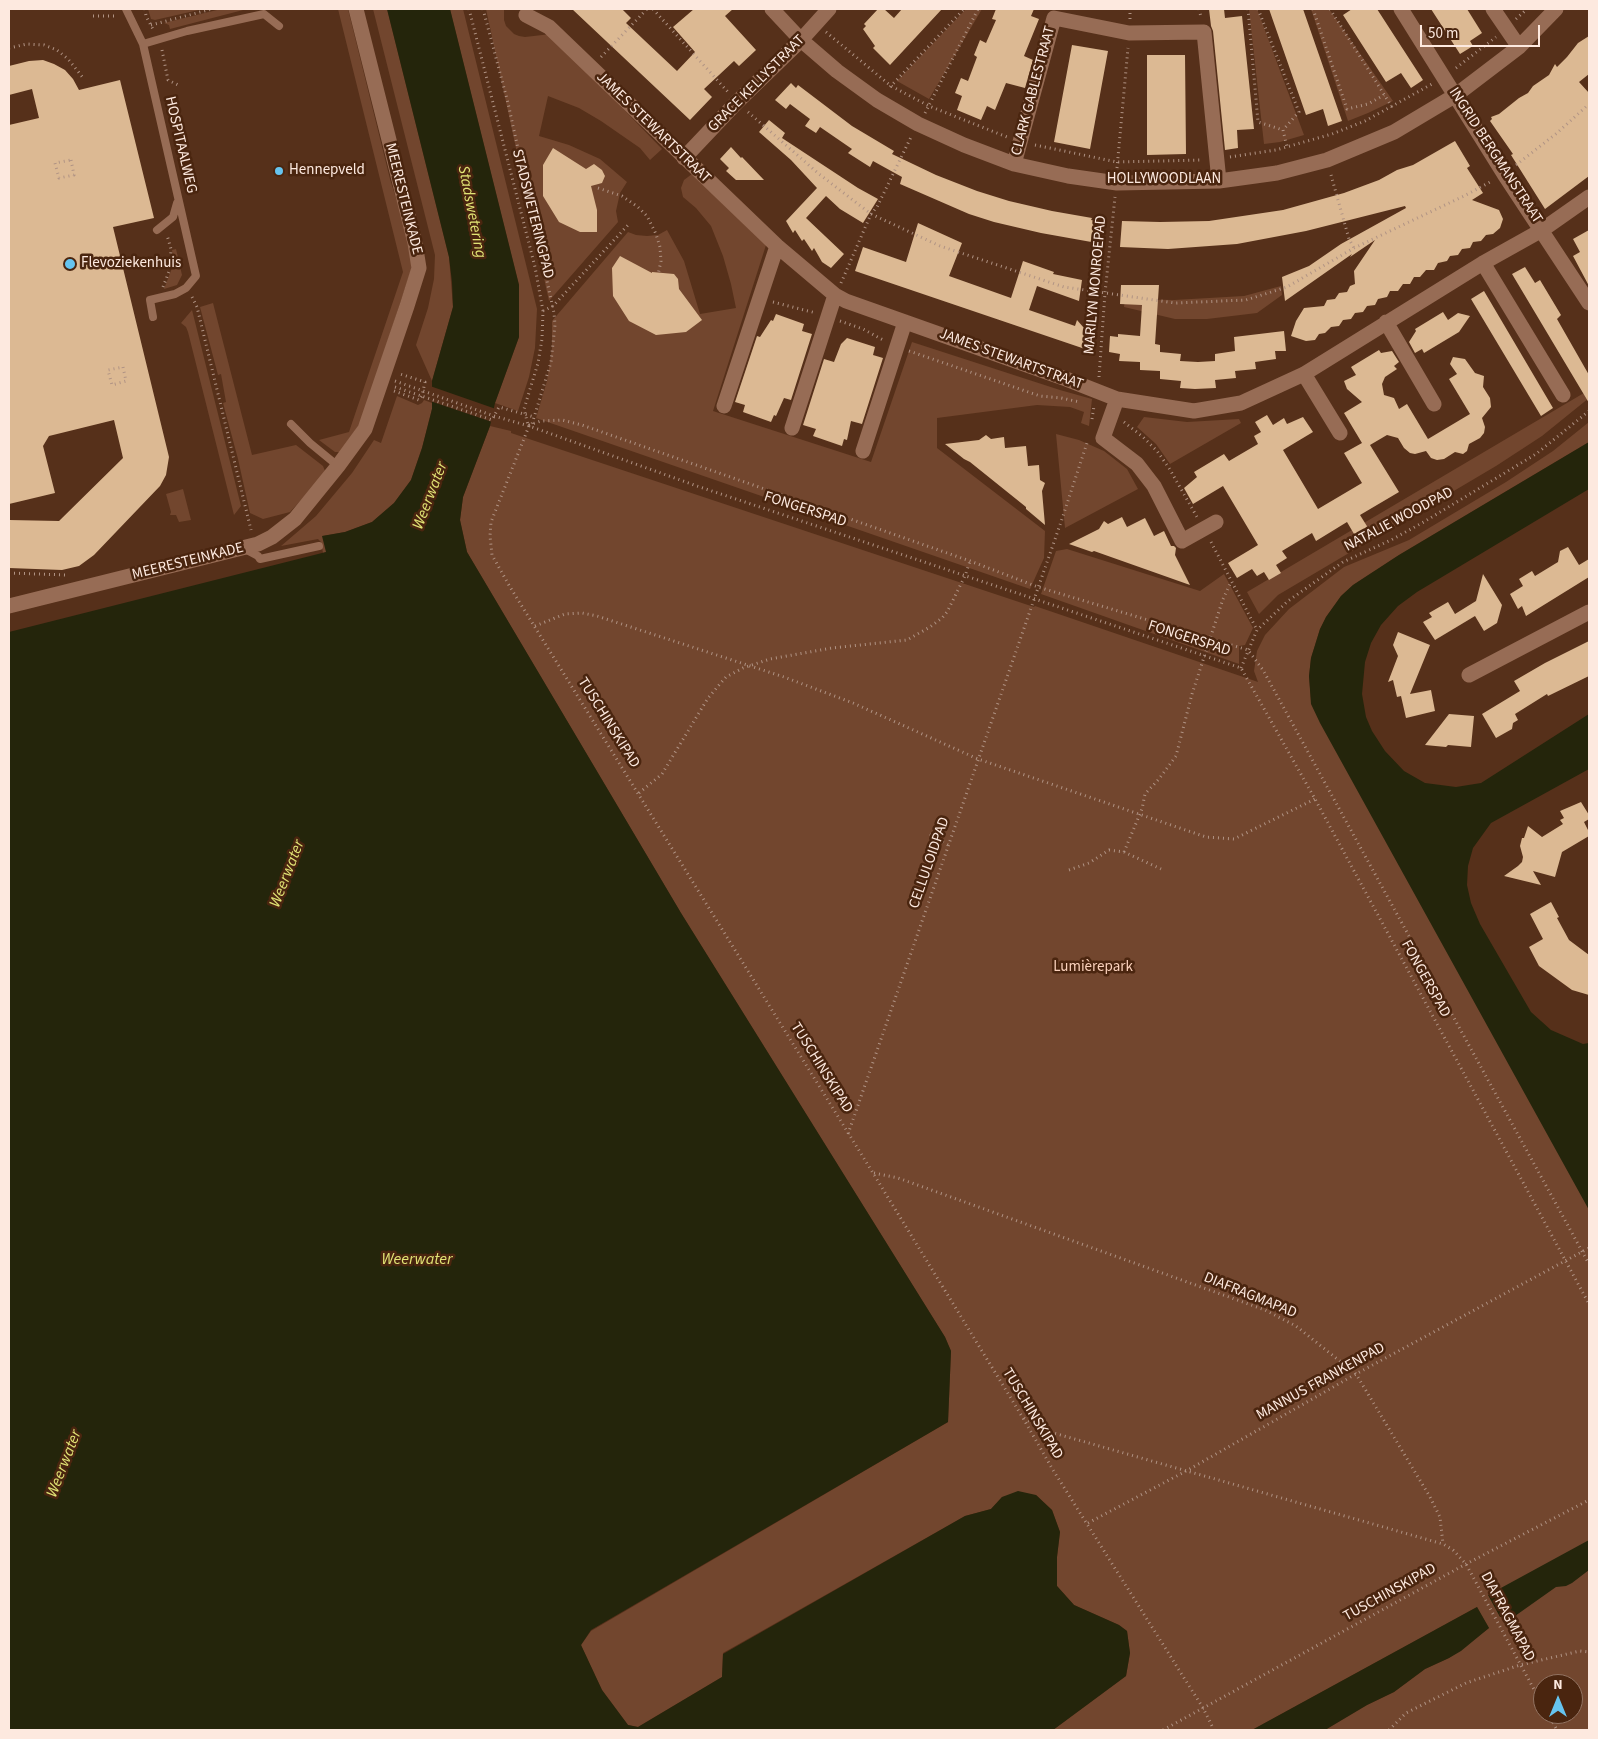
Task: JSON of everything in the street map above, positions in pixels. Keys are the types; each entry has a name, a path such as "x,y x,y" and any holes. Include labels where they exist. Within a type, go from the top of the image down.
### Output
{"street":[{"name":"MEERESTEINKADE","path":"9,606 258,544 272,537 295,519 338,466 364,429 416,278 418,260 356,9"},
{"name":"HOLLYWOODLAAN","path":"772,9 801,40 837,71 877,100 918,124 964,145 1014,164 1068,176 1117,183 1219,181 1277,172 1327,160 1394,132 1456,95 1519,47 1556,9"},
{"name":"GRACE KELLYSTRAAT","path":"684,158 737,102 801,40 829,9"},
{"name":"INGRID BERGMANSTRAAT","path":"1401,9 1504,174 1589,303"},
{"path":"1493,9 1519,47"},
{"name":"JAMES STEWARTSTRAAT","path":"526,15 549,28 777,246 835,295 846,301 1066,379 1095,399 1114,406 1194,411 1241,403 1304,374 1386,322 1542,230 1589,197"},
{"name":"CLARK GABLESTRAAT","path":"1014,164 1054,18 1129,32 1204,32 1219,181"},
{"path":"724,406 777,246"},
{"path":"1483,264 1563,395"},
{"path":"792,428 835,295"},
{"path":"863,451 905,322"},
{"path":"1386,322 1434,404"},
{"path":"1304,374 1340,434"},
{"path":"1114,406 1102,438 1137,464 1154,486 1182,541 1211,525"},
{"path":"1469,674 1589,612"}],"lane":[{"name":"HOSPITAALWEG","path":"126,9 143,44 196,276 186,288"},
{"path":"143,44 187,31 264,14 279,26"},
{"path":"157,230 173,217 176,210 177,194"},
{"path":"154,317 150,300 175,294 186,288"},
{"path":"291,424 310,443 338,466"},
{"path":"243,548 258,556 260,560 319,546"}],"path":[{"path":"151,25 212,9"},
{"name":"STADSWETERINGPAD","path":"469,9 535,268 543,311 538,363 524,409 530,425"},
{"name":"STADSWETERINGPAD","path":"483,9 508,103 553,306 555,325 551,362 530,425"},
{"path":"590,68 647,9"},
{"path":"653,9 737,102 819,174 871,214 940,246 1064,286 1104,294 1176,303 1246,300 1287,287 1354,248 1464,196 1504,174 1557,133 1589,104"},
{"path":"877,100 964,9"},
{"path":"835,295 871,214 877,207 978,9"},
{"path":"1248,9 1258,122 1283,130"},
{"path":"1258,9 1299,112 1283,130"},
{"path":"1313,9 1348,109 1368,104 1384,95"},
{"path":"1330,9 1392,107"},
{"path":"816,23 891,86 928,106 1020,142 1118,162 1158,162 1217,160 1287,147 1332,134 1365,121 1444,77 1483,48 1527,9"},
{"name":"MARILYN MONROEPAD","path":"1092,424 1117,183 1129,32"},
{"path":"9,48 26,44 44,45 57,50 68,59 84,80"},
{"path":"1283,130 1287,147"},
{"path":"71,160 74,175 59,178 56,163 71,160"},
{"path":"1327,160 1349,239 1354,248"},
{"path":"598,188 622,196 638,207 646,216 656,234 660,247 661,261 658,275"},
{"path":"543,311 553,306 628,224"},
{"path":"157,299 156,294 161,291 170,268 171,249 165,225"},
{"path":"186,288 197,307 251,530"},
{"path":"759,300 779,303 828,317 863,329 897,347 1040,396 1095,399 1114,406 1157,451 1211,525 1232,581 1257,630"},
{"path":"123,367 126,381 112,385 108,370 123,367"},
{"path":"394,389 419,400 424,391 425,382 400,374"},
{"path":"383,376 493,418"},
{"path":"422,396 493,418"},
{"path":"493,418 499,407 534,417"},
{"name":"NATALIE WOODPAD","path":"1241,668 1257,630 1288,601 1343,562 1391,540 1422,523 1536,454 1589,411"},
{"name":"FONGERSPAD","path":"493,418 530,425 697,486 1241,668 1315,800 1589,1304"},
{"name":"FONGERSPAD","path":"530,425 541,421 562,420 582,425 970,561 1038,587 1248,650 1263,670 1589,1264"},
{"name":"TUSCHINSKIPAD","path":"530,425 491,522 492,555 873,1173 1053,1470 1088,1523 1181,1676 1203,1708"},
{"name":"CELLULOIDPAD","path":"848,1134 1082,464 1090,433"},
{"path":"639,793 662,774 708,698 726,678 748,666 770,659 800,653 907,640 930,627 947,612 965,576 970,561"},
{"path":"9,573 69,575"},
{"path":"1124,852 1140,815 1145,794 1176,756 1204,656 1223,599 1232,581"},
{"path":"535,626 565,614 582,613 597,616 784,677 853,703 978,759 1206,837 1234,840 1315,800"},
{"path":"930,834 948,845"},
{"path":"1069,870 1089,863 1109,850 1124,852 1161,869"},
{"name":"DIAFRAGMAPAD","path":"873,1173 898,1178 1265,1310 1296,1326 1356,1374 1437,1511 1440,1517 1443,1544 1453,1550 1466,1564 1533,1688"},
{"name":"MANNUS FRANKENPAD","path":"1088,1523 1188,1470 1356,1374 1589,1248"},
{"path":"1023,1418 1043,1430 1443,1544"},
{"name":"TUSCHINSKIPAD","path":"1163,1730 1466,1564 1589,1500"},
{"path":"1389,1730 1406,1713 1466,1682 1520,1665 1580,1651 1589,1652"},
{"path":"1203,1708 1214,1730"}],"green space":[{"path":"148,9 203,9 155,20 151,19"},
{"path":"221,9 247,9 170,29 169,25 164,23"},
{"path":"338,9 348,9 390,179 410,244 413,264 361,422 340,452 335,452 319,440 349,432 403,272"},
{"path":"373,9 387,9 449,257 453,307 432,381 416,345 428,308 434,279 435,255"},
{"path":"450,9 463,9 537,309 535,348 529,377 518,411 495,403 519,337 519,285"},
{"path":"486,9 504,9 506,26 519,36 551,34 662,149 650,160 640,148 601,121 579,108 548,96 539,136 569,145 600,159 627,182 620,193 616,211 618,222 549,301"},
{"path":"966,9 982,9 929,99 897,81"},
{"path":"1249,9 1257,9 1304,135 1280,142 1264,144"},
{"path":"1311,9 1329,9 1393,101 1348,121"},
{"path":"692,174 766,245 713,411 871,462 912,342 1092,399 1089,426 1081,423 1084,412 1070,407 1037,405 937,418 937,448 1045,531 1044,558 1030,589 536,418 547,381 552,348 552,321 628,232 647,236 658,235 667,230 684,261 700,314 736,308 723,256 711,226 696,208 683,197 681,188 684,180"},
{"path":"176,249 182,275 177,285 164,289 174,263 172,250"},
{"path":"1281,286 1282,295 1257,313 1207,319 1175,319 1124,307 1125,299 1174,300 1244,296"},
{"path":"213,303 252,455 296,445 323,466 325,471 290,512 263,519 250,513 223,403 226,402 221,374 218,375 200,307"},
{"path":"192,310 241,506 234,515 188,332 181,323"},
{"path":"1589,390 1589,398 1542,436 1496,466 1278,595 1259,614 1247,592"},
{"path":"397,396 418,405 424,400 433,405 422,448 411,480 394,503 372,522 345,532 323,536 327,552 323,553 321,542 318,539 281,546 316,516 352,473 374,440 381,443"},
{"path":"1144,417 1187,422 1239,419 1241,423 1170,464 1156,444 1137,427"},
{"name":"Lumièrepark","path":"1589,422 1589,442 1399,555 1353,585 1341,596 1320,629 1311,658 1309,676 1311,700 1589,1207 1589,1730 1325,1730 1367,1705 1394,1692 1425,1669 1449,1658 1489,1628 1477,1607 1252,1730 1053,1730 1126,1676 1130,1653 1127,1631 1119,1625 1074,1605 1057,1586 1057,1557 1060,1532 1052,1510 1036,1495 1002,1497 991,1509 965,1516 723,1653 722,1677 638,1727 628,1725 602,1690 581,1645 591,1631 948,1422 951,1351 945,1337 681,913 467,552 460,520 463,497 490,426 511,431 511,433 1035,606 1258,682 1254,671 1257,651 1265,635 1289,609 1344,567 1409,540 1506,482 1553,451"},
{"path":"1056,434 1079,440 1104,451 1127,469 1138,489 1065,528"},
{"path":"183,489 191,520 179,522 176,515 170,515 171,512 166,494"},
{"path":"1067,549 1200,591 1224,574 1253,628 1245,645 1239,646 1239,664 1041,594 1056,551"}],"water":[{"name":"Weerwater","path":"387,9 450,9 519,285 519,337 495,403 490,426 463,497 460,520 467,552 681,913 945,1337 951,1351 948,1422 591,1630 581,1645 602,1690 628,1725 638,1727 722,1677 723,1654 965,1516 991,1509 1002,1497 1018,1491 1036,1495 1052,1510 1060,1532 1057,1557 1057,1586 1074,1605 1119,1625 1127,1631 1130,1653 1126,1676 1053,1730 9,1730 9,632 326,552 322,536 345,532 372,522 394,503 411,480 432,409 432,381 453,307 452,282 449,257"},
{"path":"1589,442 1589,489 1417,592 1398,606 1381,625 1371,643 1365,662 1362,694 1366,717 1372,731 1385,751 1404,771 1425,783 1456,787 1481,783 1589,714 1589,769 1491,823 1473,848 1468,866 1467,885 1471,903 1480,924 1531,1012 1551,1030 1583,1044 1589,1043 1589,1210 1320,723 1311,704 1309,676 1311,658 1320,629 1341,596 1353,585 1399,555"},
{"path":"1589,1540 1589,1570 1572,1583 1556,1587 1515,1616 1500,1617 1488,1595"},
{"path":"1477,1607 1489,1628 1461,1651 1425,1669 1394,1692 1367,1705 1325,1730 1252,1730"}],"pier":[{"path":"430,386 496,409 492,422 430,401"}],"building":[{"path":"572,9 622,9 631,18 626,23 677,71 695,52 673,27 694,9 733,9 725,16 756,50 739,66 734,61 704,89 712,97 690,120"},
{"path":"878,9 884,9 894,18 902,9 942,9 890,65 873,48 875,46 863,29 866,26 864,24"},
{"path":"996,9 1034,9 1031,16 1039,19 1024,56 1033,60 1025,88 1006,83 995,110 987,106 981,120 957,110 962,96 955,93 961,78 968,81 977,57 974,55 980,40 986,43 996,20 992,19"},
{"path":"1209,9 1224,9 1225,18 1242,16 1254,129 1237,130 1238,148 1225,150"},
{"path":"1269,9 1303,9 1342,121 1328,126 1323,109 1306,115"},
{"path":"1352,9 1377,9 1423,80 1411,88 1401,73 1386,82 1343,15"},
{"path":"1431,9 1467,9 1482,33 1470,41 1473,46 1460,54"},
{"path":"1589,36 1589,74 1579,82 1589,93 1589,176 1545,209 1511,155 1513,154 1490,121 1491,117 1499,114 1528,93 1533,86 1549,75 1555,64 1557,67 1578,43"},
{"path":"1072,45 1108,51 1090,149 1054,142"},
{"path":"1147,55 1185,55 1186,154 1147,155"},
{"name":"Flevoziekenhuis","path":"43,60 65,70 79,90 120,80 154,218 113,227 169,457 166,475 160,486 94,555 79,566 62,570 9,568 9,520 59,521 123,458 114,420 49,436 43,446 55,493 9,504 9,125 39,118 32,89 9,95 9,66"},
{"path":"791,83 796,88 798,85 852,126 894,151 892,154 936,175 1009,201 1092,218 1091,220 1097,221 1097,224 1101,224 1097,243 994,222 969,214 900,184 902,177 873,161 870,167 848,153 852,149 820,127 816,133 805,126 810,119 790,104 786,109 775,100"},
{"path":"769,120 785,133 782,138 878,199 863,223 840,209 826,196 806,218 844,254 831,268 822,262 814,248 812,251 804,239 802,241 795,230 793,233 786,221 817,188 791,160 759,132"},
{"path":"1455,141 1470,166 1467,168 1483,193 1472,200 1499,210 1503,219 1500,228 1493,234 1486,235 1481,241 1473,242 1470,248 1462,249 1458,255 1450,256 1447,261 1438,263 1434,270 1426,270 1420,277 1414,277 1410,284 1403,284 1398,291 1390,291 1387,297 1378,299 1375,305 1367,306 1363,312 1355,313 1351,319 1343,320 1339,326 1331,327 1325,333 1319,334 1315,340 1306,341 1291,336 1296,321 1304,308 1324,306 1327,300 1335,299 1339,293 1347,292 1350,286 1355,284 1354,271 1375,240 1285,301 1282,277 1309,266 1341,244 1406,208 1405,206 1306,231 1237,244 1168,249 1120,247 1122,221 1209,221 1283,210 1344,193 1379,180 1397,170 1413,165"},
{"path":"731,147 764,180 736,180 726,171 729,168 720,159"},
{"path":"553,148 586,169 594,164 602,170 605,176 602,183 591,186 597,210 597,232 580,232 559,222 543,196 543,165"},
{"path":"918,223 962,243 949,276 1011,298 1023,261 1054,272 1053,274 1082,280 1079,301 1037,286 1029,310 1075,326 1077,320 1084,328 1091,331 1085,349 855,271 863,247 906,262"},
{"path":"1589,230 1589,286 1573,256 1580,252 1573,239"},
{"path":"620,256 652,273 674,274 678,279 679,289 702,320 686,332 656,335 629,321 613,296 612,268"},
{"path":"1525,267 1535,283 1540,280 1561,315 1557,319 1589,375 1589,403 1512,274"},
{"path":"1121,285 1159,285 1155,344 1160,345 1160,352 1181,354 1180,361 1215,361 1215,354 1235,351 1234,337 1284,331 1286,351 1275,351 1276,359 1255,362 1256,369 1235,371 1236,378 1215,380 1216,388 1180,388 1181,381 1160,379 1160,371 1140,370 1140,362 1119,361 1120,354 1109,352 1110,336 1118,337 1118,334 1140,336 1142,305 1120,304"},
{"path":"1484,291 1553,408 1541,416 1471,299"},
{"path":"1443,312 1448,320 1458,313 1470,316 1459,332 1424,353 1422,349 1415,353 1409,342 1416,331 1415,329"},
{"path":"776,314 804,324 802,331 812,334 791,400 784,398 776,416 774,415 771,422 743,412 745,405 735,402 757,336 760,337 771,320 773,321"},
{"path":"847,338 875,347 873,355 883,358 862,424 851,421 847,440 844,439 842,446 813,436 816,429 803,425 824,359 834,362 841,344"},
{"path":"1379,350 1381,353 1392,351 1399,362 1394,366 1397,369 1385,377 1382,384 1384,395 1394,398 1399,409 1407,404 1428,439 1470,414 1449,379 1457,374 1450,364 1453,357 1465,359 1475,373 1484,376 1483,387 1490,398 1491,407 1482,418 1485,427 1484,433 1480,438 1469,444 1467,451 1463,454 1455,452 1444,459 1437,460 1431,458 1426,451 1415,454 1410,453 1404,448 1398,438 1387,435 1370,445 1399,492 1360,515 1370,531 1357,539 1347,522 1316,541 1312,533 1282,551 1287,558 1276,565 1281,573 1269,580 1264,572 1257,576 1252,569 1237,578 1228,563 1258,545 1223,486 1193,504 1184,488 1197,477 1194,472 1224,454 1229,461 1258,444 1254,436 1261,432 1255,422 1267,415 1273,425 1284,418 1287,424 1303,417 1313,432 1283,450 1318,509 1362,483 1344,453 1362,443 1344,413 1362,402 1347,389 1344,381 1356,375 1351,367"},
{"path":"986,435 991,439 1004,437 1005,448 1026,446 1028,466 1039,465 1040,480 1045,483 1042,491 1045,525 1026,507 945,444 979,440"},
{"path":"1122,517 1127,527 1145,518 1154,536 1164,531 1171,546 1176,548 1175,555 1190,585 1069,544 1099,529 1104,521 1108,524"},
{"path":"1568,547 1579,565 1589,559 1589,577 1526,616 1522,606 1518,609 1510,594 1523,586 1519,579 1532,571 1535,576 1558,562 1560,551"},
{"path":"1483,574 1502,605 1497,623 1484,631 1475,616 1435,640 1423,622 1432,617 1429,613 1448,602 1455,614 1476,601"},
{"path":"1398,632 1430,645 1410,694 1431,690 1435,711 1406,718 1401,696 1397,697 1393,680 1388,682 1398,656 1393,645"},
{"path":"1589,641 1589,676 1548,696 1547,694 1515,714 1518,720 1513,723 1512,729 1496,738 1482,714 1520,691 1514,681"},
{"path":"1449,714 1474,716 1471,747 1425,745"},
{"path":"1581,802 1589,815 1589,819 1584,822 1589,836 1562,852 1555,877 1533,871 1541,885 1504,876 1522,862 1523,857 1520,846 1528,826 1542,837 1563,824 1560,820 1564,818 1560,811"},
{"path":"1551,902 1569,940 1589,955 1589,995 1572,990 1539,966 1529,947 1543,939 1530,914"}],"place":[{"name":"Hennepveld","path":"279,171"},
{"name":"Flevoziekenhuis","path":"70,264"}],"water label":[{"name":"Stadswetering","path":"471,212"}]}
